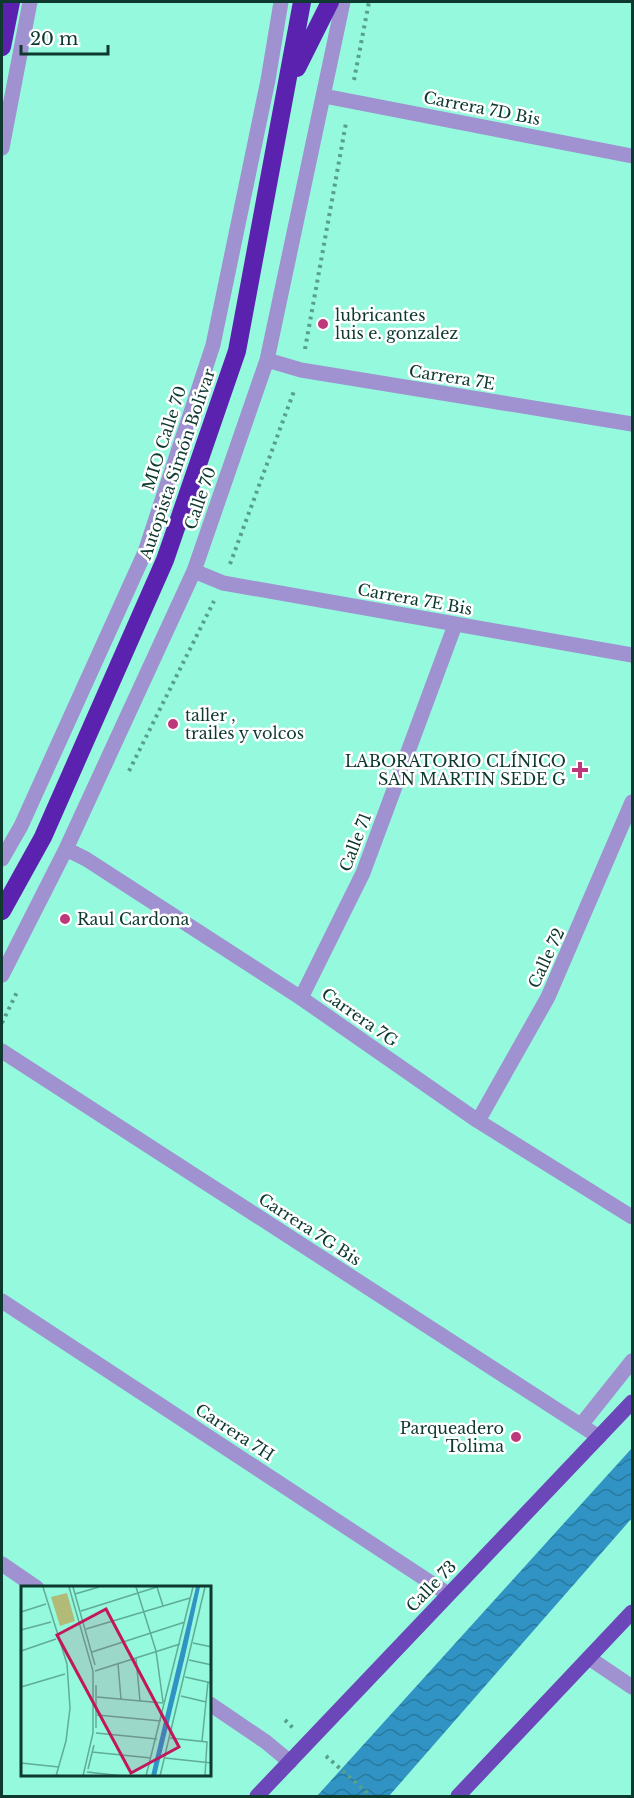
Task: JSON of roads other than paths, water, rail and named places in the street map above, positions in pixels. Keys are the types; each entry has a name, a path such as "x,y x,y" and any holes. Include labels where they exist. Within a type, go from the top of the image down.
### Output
{"highway":[{"path":"2,47 11,2"},
{"name":"Autopista Simón Bolívar","path":"2,911 43,837 165,560 237,351 302,2"},
{"path":"288,86 330,2"}],"main road":[{"name":"Calle 73","path":"256,1797 633,1402"},
{"path":"458,1797 633,1612"}],"street":[{"path":"2,148 30,2"},
{"name":"MIO Calle 70","path":"2,859 21,826 145,552 213,345 268,81 281,2"},
{"name":"Calle 70","path":"2,975 66,849 194,571 267,360 343,2"},
{"name":"Carrera 7D Bis","path":"324,96 633,156"},
{"name":"Carrera 7E","path":"267,360 301,370 633,424"},
{"name":"Carrera 7E Bis","path":"194,571 223,583 633,655"},
{"name":"Calle 71","path":"301,998 363,873 455,625"},
{"name":"Calle 72","path":"478,1121 548,997 633,802"},
{"name":"Carrera 7G","path":"66,849 86,859 301,998 478,1121 633,1217"},
{"name":"Carrera 7G Bis","path":"2,1051 599,1437"},
{"name":"Carrera 7H","path":"2,1301 448,1594"},
{"path":"581,1425 633,1361"},
{"path":"2,1564 34,1586"},
{"path":"589,1658 633,1687"},
{"path":"212,1705 266,1742 290,1762"}],"water":[{"path":"632,1448 632,1518 389,1796 317,1796"}],"place":[{"name":"lubricantes luis e. gonzalez","path":"323,324"},
{"name":"taller , trailes y volcos","path":"173,724"},
{"name":"LABORATORIO CLÍNICO SAN MARTIN SEDE G","path":"580,770"},
{"name":"Raul Cardona","path":"65,919"},
{"name":"Parqueadero Tolima","path":"516,1437"}]}
